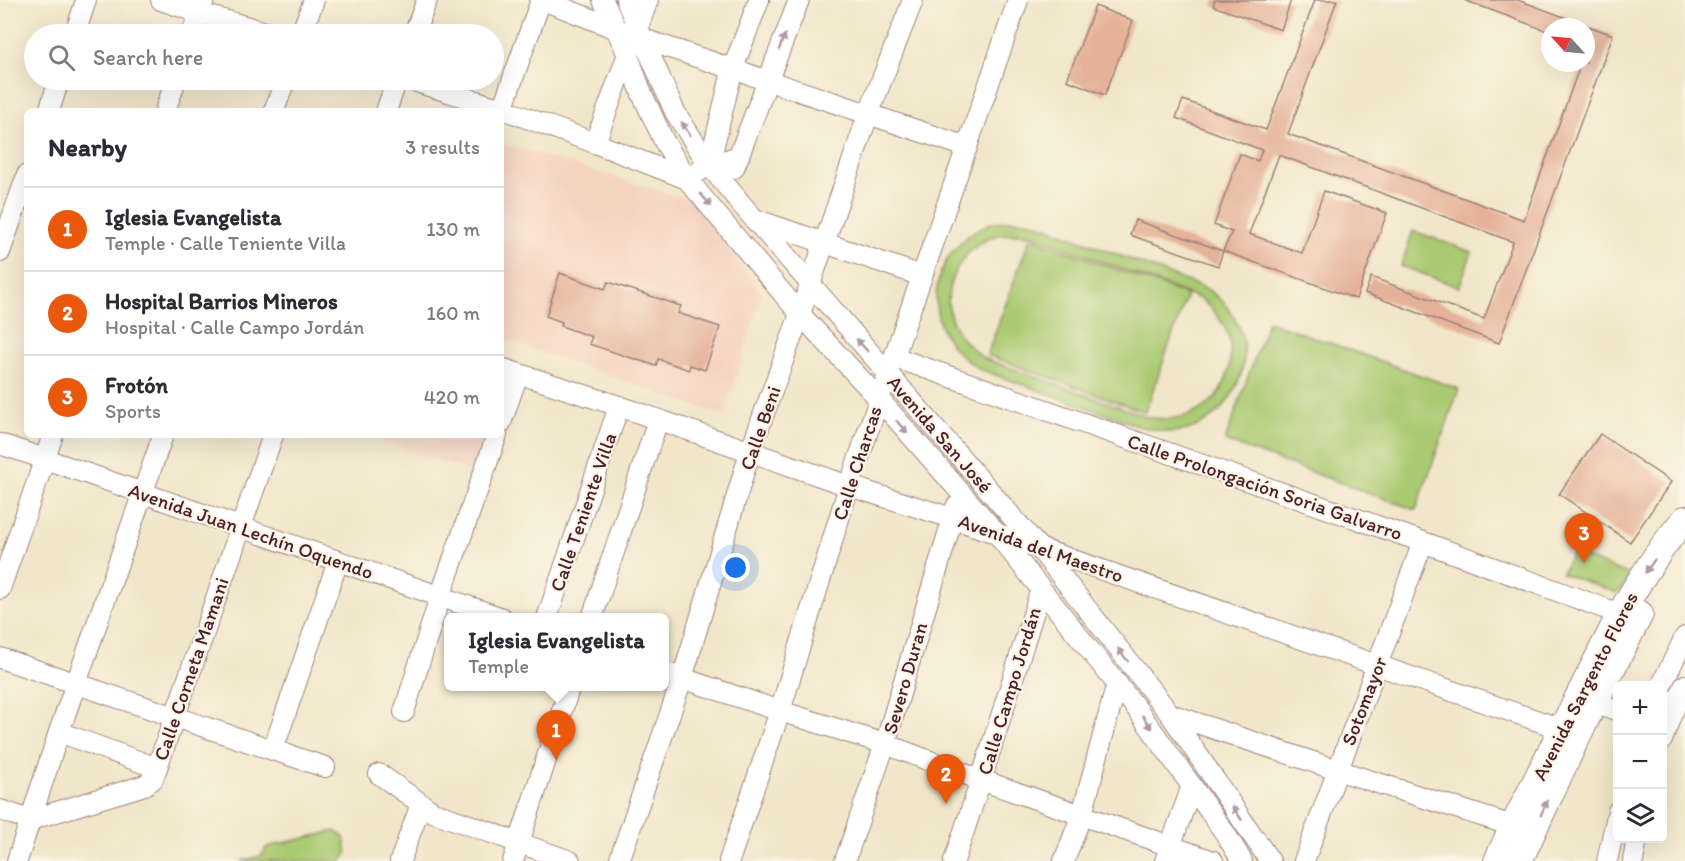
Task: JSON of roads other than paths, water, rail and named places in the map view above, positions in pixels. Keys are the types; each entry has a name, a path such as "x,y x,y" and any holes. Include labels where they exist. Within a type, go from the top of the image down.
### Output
{"main road":[{"name":"Avenida Sargento Flores","path":"1497,861 1513,826 1570,732 1596,706 1628,617 1636,586 1685,519"},
{"name":"Avenida Sargento Flores","path":"1628,617 1648,599 1680,554 1685,551"},
{"name":"Avenida Sargento Flores","path":"1519,861 1570,732"}],"street":[{"path":"78,24 86,0"},
{"path":"162,0 201,6 247,24"},
{"path":"305,24 314,0"},
{"path":"418,24 427,0"},
{"path":"502,108 542,0 615,28 639,33 767,80 967,147"},
{"name":"Avenida San José","path":"603,0 664,141 687,179 800,314 879,399 997,534 1117,682 1192,786 1242,861"},
{"name":"Avenida San José","path":"626,0 675,112 709,165 810,284 891,366 1039,548 1170,714 1270,861"},
{"path":"595,143 628,55 639,33 648,0"},
{"path":"709,165 733,68 759,0"},
{"path":"727,187 799,0"},
{"name":"Calle Beni","path":"673,675 868,115 913,0"},
{"name":"Calle Charcas","path":"729,861 780,711 849,486 1018,0"},
{"path":"195,24 201,6"},
{"path":"50,108 56,90"},
{"path":"166,108 172,90"},
{"path":"275,108 281,90"},
{"path":"387,108 393,90"},
{"path":"440,90 495,108"},
{"path":"504,111 687,179 709,165 739,156"},
{"path":"0,252 15,200 24,181"},
{"path":"753,218 922,276"},
{"name":"Calle Prolongación Soria Galvarro","path":"891,366 1423,542 1628,617"},
{"path":"504,406 510,371"},
{"name":"Avenida del Maestro","path":"510,371 619,406 849,486 952,518 1570,732"},
{"name":"Calle Teniente Villa","path":"549,613 619,406"},
{"name":"Calle Teniente Villa","path":"594,613 658,420"},
{"path":"0,589 52,438"},
{"path":"17,861 59,732 162,438"},
{"name":"Calle Corneta Mamani","path":"30,820 145,785 153,779 272,438"},
{"path":"404,712 440,597 496,438"},
{"name":"Avenida Juan Lechín Oquendo","path":"0,444 487,613"},
{"name":"Severo Duran","path":"845,861 885,744 960,492"},
{"name":"Sotomayor","path":"1304,861 1423,542"},
{"path":"273,750 338,561"},
{"name":"Calle Campo Jordán","path":"954,861 1041,589"},
{"path":"1663,681 1685,637"},
{"path":"0,658 325,767"},
{"path":"673,675 885,744 1082,814 1168,854 1214,861"},
{"path":"1064,861 1082,814 1117,682"},
{"path":"1664,735 1685,685"},
{"path":"517,852 569,691"},
{"name":"Calle Beni","path":"619,861 668,691"},
{"path":"1170,714 1513,826"},
{"path":"59,732 157,768"},
{"path":"379,774 433,812 517,852 570,861"},
{"path":"1168,854 1192,786"},
{"path":"400,861 421,804"},
{"path":"0,810 30,820"},
{"path":"1607,861 1613,830"},
{"path":"1633,861 1636,843"}],"place":[{"name":"Frotón","path":"1584,563"},
{"name":"Iglesia Evangelista","path":"556,760"},
{"name":"Hospital Barrios Mineros","path":"946,804"}]}
